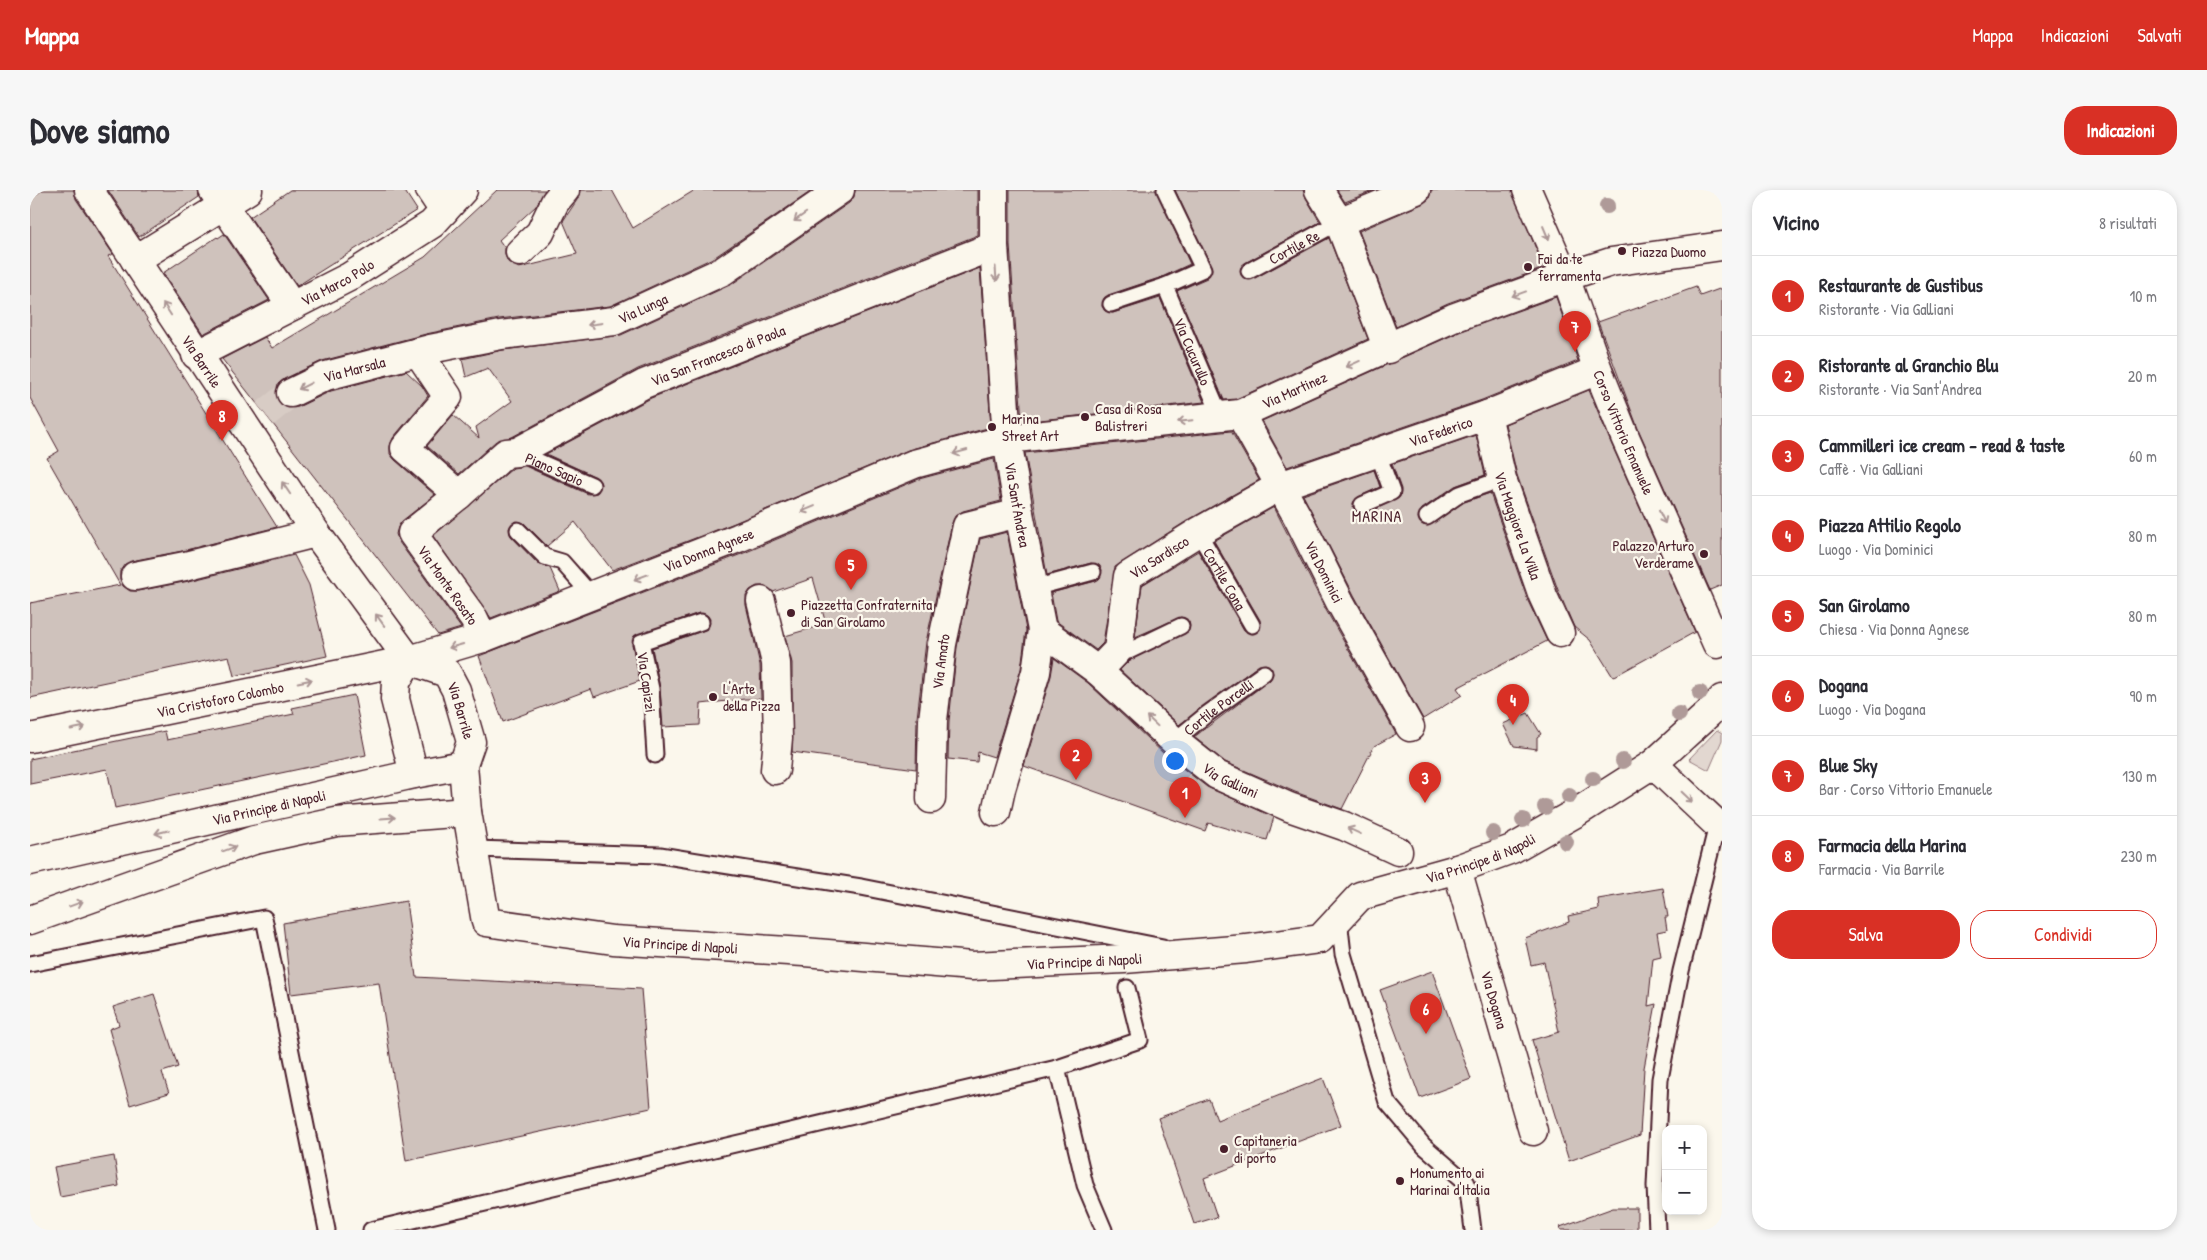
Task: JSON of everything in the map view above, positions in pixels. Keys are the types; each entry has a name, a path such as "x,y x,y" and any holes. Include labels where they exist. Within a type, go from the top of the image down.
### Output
{"street":[{"name":"Via Barrile","path":"89,190 196,355 255,420 316,533 409,660 447,673 456,690 471,742 463,765"},
{"path":"135,260 218,198 248,190"},
{"name":"Via Marco Polo","path":"196,355 349,278 432,224 437,200 463,190"},
{"path":"520,252 540,233 555,202 564,190"},
{"name":"Via Lunga","path":"418,352 500,335 614,321 723,271 840,190"},
{"name":"Via Sant'Andrea","path":"994,190 994,246 1007,439 1019,513 1042,630 1036,672 996,812"},
{"path":"1320,190 1338,222 1388,349"},
{"path":"1338,222 1416,190"},
{"name":"Corso Vittorio Emanuele","path":"1527,190 1565,277 1598,370 1625,437 1717,644"},
{"path":"218,198 292,306"},
{"name":"Via San Francesco di Paola","path":"459,495 506,453 517,452 644,384 994,246"},
{"path":"1565,277 1611,262 1722,246"},
{"name":"Via Martinez","path":"1007,439 1231,416 1388,349 1453,318 1565,277"},
{"path":"418,352 448,397 405,448 459,495"},
{"name":"Via Marsala","path":"292,393 326,376 418,352"},
{"name":"Via Federico","path":"1280,486 1378,454 1487,415 1598,370"},
{"name":"Via Maggiore La Villa","path":"1487,415 1502,480 1542,596 1560,634"},
{"name":"Via Dominici","path":"1231,416 1280,486 1340,602 1410,727"},
{"name":"Via Donna Agnese","path":"409,660 483,638 592,596 738,538 914,464 1007,439"},
{"name":"Via Sardisco","path":"1118,650 1128,576 1198,532 1280,486"},
{"name":"Via Monte Rosato","path":"459,495 412,533 474,619 483,638"},
{"name":"Via Amato","path":"931,799 933,720 942,644 967,526 1019,513"},
{"path":"135,576 185,566 316,533"},
{"path":"761,601 776,663 778,738 775,770"},
{"name":"Via Galliani","path":"1042,630 1098,671 1174,741 1218,775 1398,850"},
{"path":"1098,671 1118,650"},
{"path":"409,660 396,682 395,700 414,774"},
{"name":"Via Cristoforo Colombo","path":"30,738 409,660"},
{"name":"Via Principe di Napoli","path":"30,862 414,774 463,765 467,812 486,922 613,940 804,952 972,966 1124,960 1195,954 1320,939 1360,896 1457,869 1512,848 1579,811 1652,764 1708,714 1722,698"},
{"path":"1652,764 1720,827"},
{"name":"Via Principe di Napoli","path":"30,920 254,840 336,822 467,812"},
{"name":"Via Dogana","path":"1457,869 1532,1131"}],"lane":[{"path":"1111,304 1165,286 1203,269 1165,190"},
{"name":"Cortile Re","path":"1249,271 1338,222"},
{"name":"Via Cucurullo","path":"1165,286 1231,416"},
{"name":"Piano Sapio","path":"517,452 592,485"},
{"path":"1362,505 1392,492 1378,454"},
{"path":"1427,517 1460,494 1502,480"},
{"path":"518,530 545,557 562,562 592,596"},
{"name":"Cortile Cona","path":"1198,532 1252,625"},
{"path":"1034,588 1093,572"},
{"name":"Via Capizzi","path":"655,755 651,690 641,642 701,622"},
{"path":"1118,650 1129,651 1180,626"},
{"name":"Cortile Porcelli","path":"1174,741 1207,714 1264,673"},
{"path":"1657,1230 1655,1186 1660,1079 1681,972 1720,827"},
{"path":"474,849 660,855 862,887 1195,954"},
{"path":"30,964 264,918 327,1230"},
{"path":"1339,919 1343,954 1387,1102 1424,1146 1467,1183 1474,1230"},
{"path":"371,1230 1057,1068 1140,1040 1127,988"},
{"path":"1057,1068 1085,1185 1104,1230"}],"shaded area":[{"path":"1717,730 1722,733 1722,740 1709,770 1689,759"}],"building":[{"path":"42,190 74,190 76,199 113,254 108,256 277,527 182,551 131,561 125,564 120,571 120,579 123,586 130,591 138,591 189,581 294,555 309,585 327,656 234,676 229,656 30,698 30,603 120,585 47,458 59,451 30,398 30,199"},
{"path":"108,190 198,190 199,197 139,237"},
{"path":"290,190 404,190 417,210 297,286 250,217"},
{"path":"497,190 545,190 536,206 499,240 505,248 508,262 519,268 577,254 563,221 577,200 580,190 612,190 633,228 695,190 813,190 715,257 610,306 499,319 426,334 322,361 284,379 278,384 276,391 277,399 282,406 289,408 298,407 331,391 406,371 422,386 428,396 393,438 390,454 435,495 402,521 396,534 399,542 461,628 438,635 222,359 265,337 272,348 425,257"},
{"path":"855,190 978,190 978,235 638,369 512,437 496,441 459,474 427,446 453,415 479,438 476,427 512,401 488,368 466,377 462,359 503,350 621,335 732,284 849,203 854,197"},
{"path":"1010,190 1156,190 1190,264 1162,277 1108,295 1104,298 1102,306 1105,311 1113,313 1160,298 1204,402 1022,422 1010,245"},
{"path":"1175,190 1303,190 1320,222 1245,263 1241,267 1241,275 1245,279 1253,279 1329,238 1368,339 1236,399 1224,400 1177,291 1207,278 1212,269"},
{"path":"1337,190 1375,190 1345,202"},
{"path":"1431,190 1512,190 1544,268 1448,303 1396,327 1359,231 1422,204 1429,199"},
{"path":"224,234 269,300 203,334 163,273"},
{"path":"980,268 991,427 908,450 732,524 612,570 575,522 547,546 524,523 515,521 509,528 511,536 538,564 550,568 560,591 491,618 433,536 513,468 525,466 588,494 597,493 601,484 596,477 546,454 651,398"},
{"path":"1696,287 1700,296 1722,288 1722,585 1710,590 1639,431 1598,322"},
{"path":"1556,297 1578,361 1482,400 1287,467 1262,421 1459,332"},
{"path":"1589,390 1695,632 1613,677 1590,640 1574,627 1558,590 1517,475 1505,424"},
{"path":"1231,431 1259,480 1190,519 1115,567 1103,643 1096,650 1056,621 1051,593 1096,581 1100,578 1102,570 1099,565 1091,563 1047,575 1025,453"},
{"path":"1476,435 1485,475 1455,486 1422,509 1418,518 1423,525 1428,526 1464,502 1490,493 1528,601 1547,641 1457,688 1462,695 1423,719 1354,595 1303,495 1374,470 1380,487 1358,497 1353,503 1356,512 1366,514 1400,497 1401,489 1392,464"},
{"path":"994,459 1001,501 963,511 955,516 952,523 926,642 917,718 916,769 792,752 792,663 785,636 826,624 813,578 773,592 766,586 757,586 750,590 746,596 746,605 760,665 761,699 701,704 700,725 663,727 660,688 652,648 708,629 710,619 707,615 699,613 634,636 632,644 640,681 594,697 591,689 503,722 479,656 744,553 919,479"},
{"path":"1274,507 1326,610 1396,734 1374,746 1342,809 1295,792 1225,762 1194,737 1270,680 1273,673 1268,665 1259,665 1179,725 1120,670 1130,660 1189,631 1189,622 1181,617 1135,637 1142,585 1198,551 1244,630 1253,634 1260,630 1260,620 1214,541"},
{"path":"1007,532 1026,630 1021,669 994,757 978,752 977,762 948,759 949,721 957,647 980,539"},
{"path":"1054,658 1088,683 1163,753 1207,787 1274,817 1267,840 1208,823 1205,831 1024,766 1051,676"},
{"path":"354,695 366,755 115,808 107,769 30,784 30,759 165,731 167,740 294,714 292,708"},
{"path":"1528,713 1541,734 1537,737 1537,749 1514,746 1503,724"},
{"path":"1663,888 1668,917 1665,917 1667,930 1657,932 1661,956 1653,958 1648,1006 1656,1004 1644,1068 1640,1135 1569,1161 1532,1040 1559,1032 1544,962 1531,965 1525,938 1569,922 1568,916 1599,909 1598,899"},
{"path":"406,901 416,977 641,989 651,1108 406,1161 379,983 291,994 283,923"},
{"path":"1432,971 1471,1079 1420,1098 1380,990"},
{"path":"154,994 178,1067 162,1072 169,1093 130,1105 109,1029 119,1025 113,1007"},
{"name":"Capitaneria di porto","path":"1323,1078 1341,1125 1204,1178 1217,1217 1194,1224 1158,1118 1209,1099 1217,1120"},
{"path":"114,1156 119,1186 60,1197 54,1167"},
{"path":"1613,1208 1637,1208 1637,1230 1561,1230 1560,1227"}],"tunnel":[{"path":"265,414 291,393"}],"place":[{"name":"Piazza Duomo","path":"1622,251"},
{"name":"Fai da te ferramenta","path":"1528,267"},
{"name":"Blue Sky","path":"1575,352"},
{"name":"Casa di Rosa Balistreri","path":"1085,417"},
{"name":"Marina Street Art","path":"992,427"},
{"name":"Farmacia della Marina","path":"222,441"},
{"name":"Palazzo Arturo Verderame","path":"1704,554"},
{"name":"San Girolamo","path":"851,590"},
{"name":"Piazzetta Confraternita di San Girolamo","path":"791,613"},
{"name":"L'Arte della Pizza","path":"713,697"},
{"name":"Piazza Attilio Regolo","path":"1513,725"},
{"name":"Ristorante al Granchio Blu","path":"1076,780"},
{"name":"Cammilleri ice cream - read & taste","path":"1425,803"},
{"name":"Restaurante de Gustibus","path":"1185,818"},
{"name":"Dogana","path":"1426,1034"},
{"name":"Capitaneria di porto","path":"1224,1149"},
{"name":"Monumento ai Marinai d'Italia","path":"1400,1181"}],"district":[{"name":"MARINA","path":"1377,516"}]}
